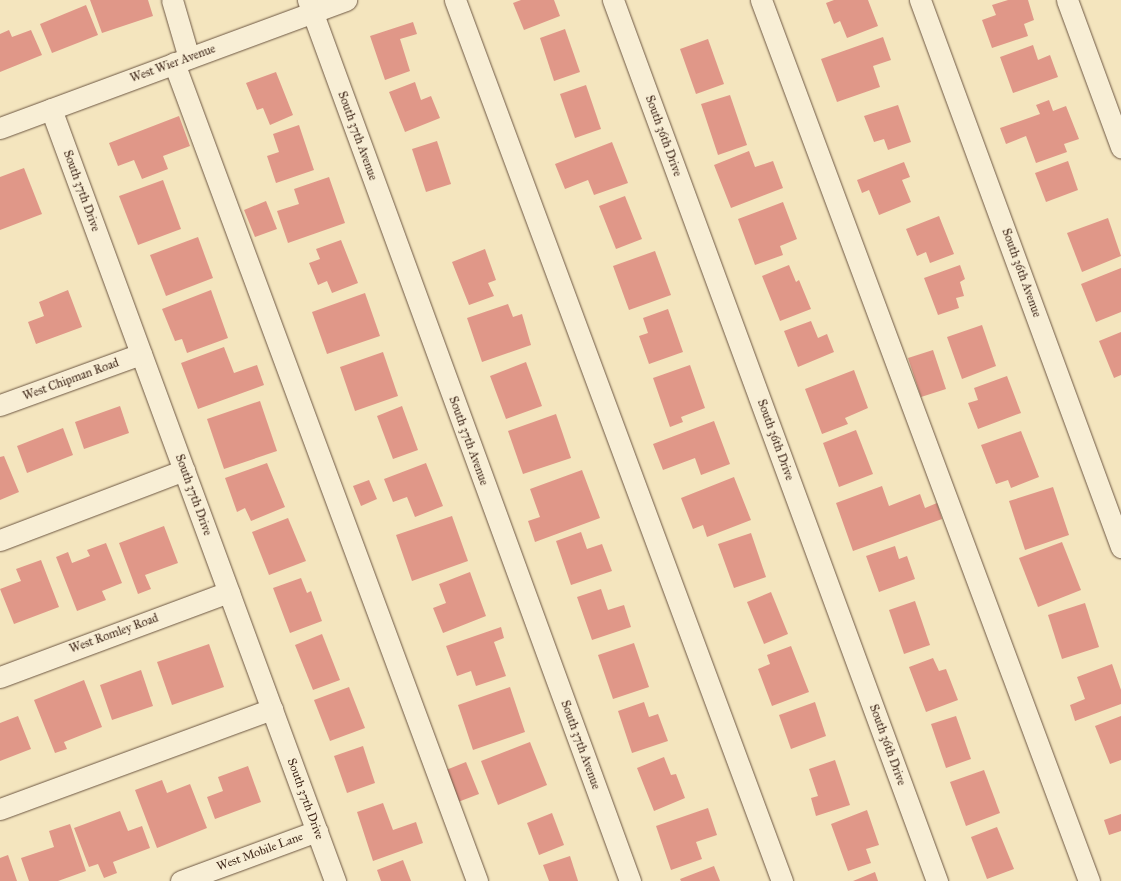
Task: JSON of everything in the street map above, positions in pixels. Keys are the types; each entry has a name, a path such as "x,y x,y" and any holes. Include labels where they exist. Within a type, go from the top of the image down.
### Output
{"street":[{"path":"172,0 182,60 477,881"},
{"name":"West Wier Avenue","path":"0,128 182,60 310,6 346,0"},
{"path":"455,0 782,881"},
{"name":"South 36th Drive","path":"613,0 937,881"},
{"path":"762,0 1089,881"},
{"name":"South 36th Avenue","path":"920,0 1121,547"},
{"path":"1067,0 1121,147"},
{"name":"South 37th Avenue","path":"310,6 630,881"},
{"name":"South 37th Drive","path":"51,109 336,881"},
{"name":"West Chipman Road","path":"0,405 141,354"},
{"path":"0,540 184,470"},
{"name":"West Romley Road","path":"0,677 229,592"},
{"path":"0,809 272,709"},
{"name":"West Mobile Lane","path":"181,881 317,831"}],"building":[{"path":"90,0 148,0 153,16 102,33"},
{"path":"521,0 554,0 560,16 524,30 513,3"},
{"path":"834,0 868,0 878,26 847,38 840,21 834,24 826,3"},
{"path":"1008,0 1028,0 1034,20 1024,24 1028,36 992,48 982,20 996,15 992,5"},
{"path":"86,5 98,35 52,53 40,24"},
{"path":"413,22 417,34 400,39 410,71 385,80 370,36"},
{"path":"565,29 580,72 554,81 540,38"},
{"path":"9,30 12,37 31,30 42,55 0,72 0,34"},
{"path":"883,37 891,60 873,66 880,87 837,102 821,59"},
{"path":"708,39 724,84 696,94 680,49"},
{"path":"1033,45 1038,60 1050,55 1058,77 1013,93 1000,57"},
{"path":"276,72 293,115 270,125 263,108 257,110 246,83"},
{"path":"415,82 421,100 431,96 440,118 405,132 389,92"},
{"path":"586,85 601,129 575,138 560,94"},
{"path":"730,95 747,145 718,155 701,104"},
{"path":"1049,100 1053,111 1066,106 1079,139 1064,144 1067,152 1036,163 1026,136 1006,144 1000,128 1040,114 1036,105"},
{"path":"898,105 911,142 888,150 884,139 874,142 864,116"},
{"path":"179,116 190,146 163,156 168,169 142,179 134,160 118,166 109,143"},
{"path":"299,125 314,170 276,183 267,156 279,152 273,134"},
{"path":"437,141 451,184 426,192 412,149"},
{"path":"612,142 628,183 594,195 588,180 565,189 555,164"},
{"path":"749,151 755,167 773,161 783,188 731,208 714,165"},
{"path":"1068,161 1078,190 1046,202 1035,173"},
{"path":"904,162 910,177 902,180 911,202 879,215 869,190 862,193 857,180"},
{"path":"24,168 42,214 0,230 0,177"},
{"path":"329,177 345,223 288,243 277,211 299,204 294,189"},
{"path":"163,180 181,229 138,245 119,196"},
{"path":"625,196 642,239 616,249 599,206"},
{"path":"266,201 277,229 255,237 244,210"},
{"path":"783,202 797,239 780,246 783,255 755,265 738,219"},
{"path":"939,216 954,254 930,263 926,252 917,256 906,229"},
{"path":"1108,218 1121,256 1082,272 1067,233"},
{"path":"198,237 213,278 166,296 150,255"},
{"path":"341,240 358,283 332,293 327,281 318,285 309,263 320,259 316,249"},
{"path":"485,249 496,280 488,283 494,296 469,305 452,262"},
{"path":"655,251 671,295 629,310 613,266"},
{"path":"789,265 796,282 799,280 811,309 780,321 762,276"},
{"path":"960,265 965,279 960,282 964,296 956,298 959,308 938,315 924,278"},
{"path":"1121,268 1121,312 1096,322 1081,284"},
{"path":"68,290 82,327 36,344 28,322 44,316 39,302"},
{"path":"211,290 228,338 187,353 182,339 175,341 162,309"},
{"path":"365,293 380,336 327,354 312,312"},
{"path":"508,304 513,317 522,314 531,345 482,362 467,318"},
{"path":"668,309 683,352 649,364 639,336 648,333 643,318"},
{"path":"811,321 818,338 827,334 834,352 798,367 784,331"},
{"path":"982,325 996,366 962,379 947,337"},
{"path":"1121,332 1121,375 1114,378 1099,341"},
{"path":"224,347 234,373 257,365 264,385 198,409 181,363"},
{"path":"933,350 946,389 921,397 908,358"},
{"path":"383,352 398,396 355,411 340,367"},
{"path":"526,362 542,406 506,419 490,376"},
{"path":"690,365 705,408 681,417 683,422 670,427 653,378"},
{"path":"854,370 868,408 845,418 848,424 822,434 805,389"},
{"path":"1007,376 1021,413 978,429 968,403 978,400 974,388"},
{"path":"260,401 277,451 224,469 207,419"},
{"path":"120,406 129,433 84,449 75,422"},
{"path":"402,406 418,450 393,459 377,416"},
{"path":"556,414 571,458 523,474 508,431"},
{"path":"714,421 730,464 701,475 695,458 663,470 653,444"},
{"path":"63,428 73,455 27,473 17,446"},
{"path":"856,430 873,474 839,487 823,443"},
{"path":"1021,431 1039,477 1011,488 1008,480 996,484 981,445"},
{"path":"4,456 19,492 0,500 0,457"},
{"path":"267,463 285,507 251,521 245,508 237,512 225,478"},
{"path":"426,463 443,506 415,517 407,497 393,502 384,479"},
{"path":"582,470 600,518 535,542 528,521 540,517 530,489"},
{"path":"734,477 751,520 707,537 703,525 693,529 681,498"},
{"path":"369,480 377,499 361,506 353,486"},
{"path":"882,486 889,506 920,494 925,508 937,503 942,519 853,551 836,503"},
{"path":"1053,487 1069,535 1025,550 1009,501"},
{"path":"452,516 468,561 412,581 396,535"},
{"path":"288,518 306,561 269,575 252,532"},
{"path":"164,526 178,563 145,575 151,589 138,594 119,543"},
{"path":"581,532 587,549 602,544 612,571 571,585 556,541"},
{"path":"751,533 766,577 734,588 718,544"},
{"path":"1062,542 1081,590 1038,607 1019,558"},
{"path":"106,543 122,583 102,591 106,600 77,611 56,557 68,552 72,563 90,556 87,550"},
{"path":"895,546 899,559 907,556 915,579 879,592 866,556"},
{"path":"41,560 59,607 14,624 0,589 21,581 16,569"},
{"path":"470,572 486,616 443,633 433,608 446,603 439,584"},
{"path":"301,578 307,593 311,591 322,621 290,633 273,588"},
{"path":"601,589 608,610 624,605 631,627 592,640 577,597"},
{"path":"771,592 788,634 764,644 747,602"},
{"path":"915,601 930,645 904,654 889,610"},
{"path":"1085,603 1099,647 1062,659 1048,615"},
{"path":"501,627 504,638 494,642 506,676 476,686 471,671 457,676 446,646"},
{"path":"322,634 340,680 313,690 295,645"},
{"path":"634,643 649,687 613,699 598,655"},
{"path":"209,644 224,687 172,705 157,662"},
{"path":"791,646 809,692 772,706 758,669 770,664 767,655"},
{"path":"933,658 939,671 946,669 958,700 926,712 909,667"},
{"path":"1112,664 1121,690 1121,704 1075,721 1070,705 1085,699 1077,677"},
{"path":"141,670 153,706 112,720 100,685"},
{"path":"84,680 102,727 64,742 67,749 55,753 34,700"},
{"path":"349,687 365,728 330,741 314,700"},
{"path":"510,687 525,732 473,750 458,705"},
{"path":"644,702 649,717 658,714 668,741 632,753 618,711"},
{"path":"815,702 826,736 791,749 779,715"},
{"path":"18,716 31,749 0,761 0,723"},
{"path":"956,716 971,759 946,768 931,724"},
{"path":"1121,716 1121,760 1110,764 1095,726"},
{"path":"530,742 547,785 498,805 481,761"},
{"path":"363,746 375,783 347,793 334,756"},
{"path":"664,757 671,775 676,774 685,798 654,811 637,768"},
{"path":"835,760 850,805 816,816 811,798 818,796 809,769"},
{"path":"466,762 479,794 458,802 446,770"},
{"path":"248,766 261,802 215,819 207,797 223,791 218,777"},
{"path":"984,770 1000,813 966,826 950,782"},
{"path":"162,780 167,793 190,784 207,828 157,848 135,790"},
{"path":"383,803 393,830 416,822 423,843 373,861 357,812"},
{"path":"708,808 717,835 696,842 702,859 671,870 656,826"},
{"path":"867,810 879,845 866,849 871,863 848,871 831,824"},
{"path":"120,811 128,831 142,826 150,848 113,862 117,873 104,878 98,864 89,867 74,828"},
{"path":"552,813 564,845 539,855 527,823"},
{"path":"1121,814 1121,831 1109,835 1104,820"},
{"path":"70,824 86,871 58,881 29,881 21,858 54,847 49,831"},
{"path":"997,827 1014,869 987,879 971,837"},
{"path":"8,855 17,881 0,881 0,858"},
{"path":"570,856 578,881 549,881 543,865"},
{"path":"403,860 411,881 381,881 377,870"},
{"path":"714,866 720,881 681,881 680,879"},
{"path":"875,872 878,881 853,881"}]}
